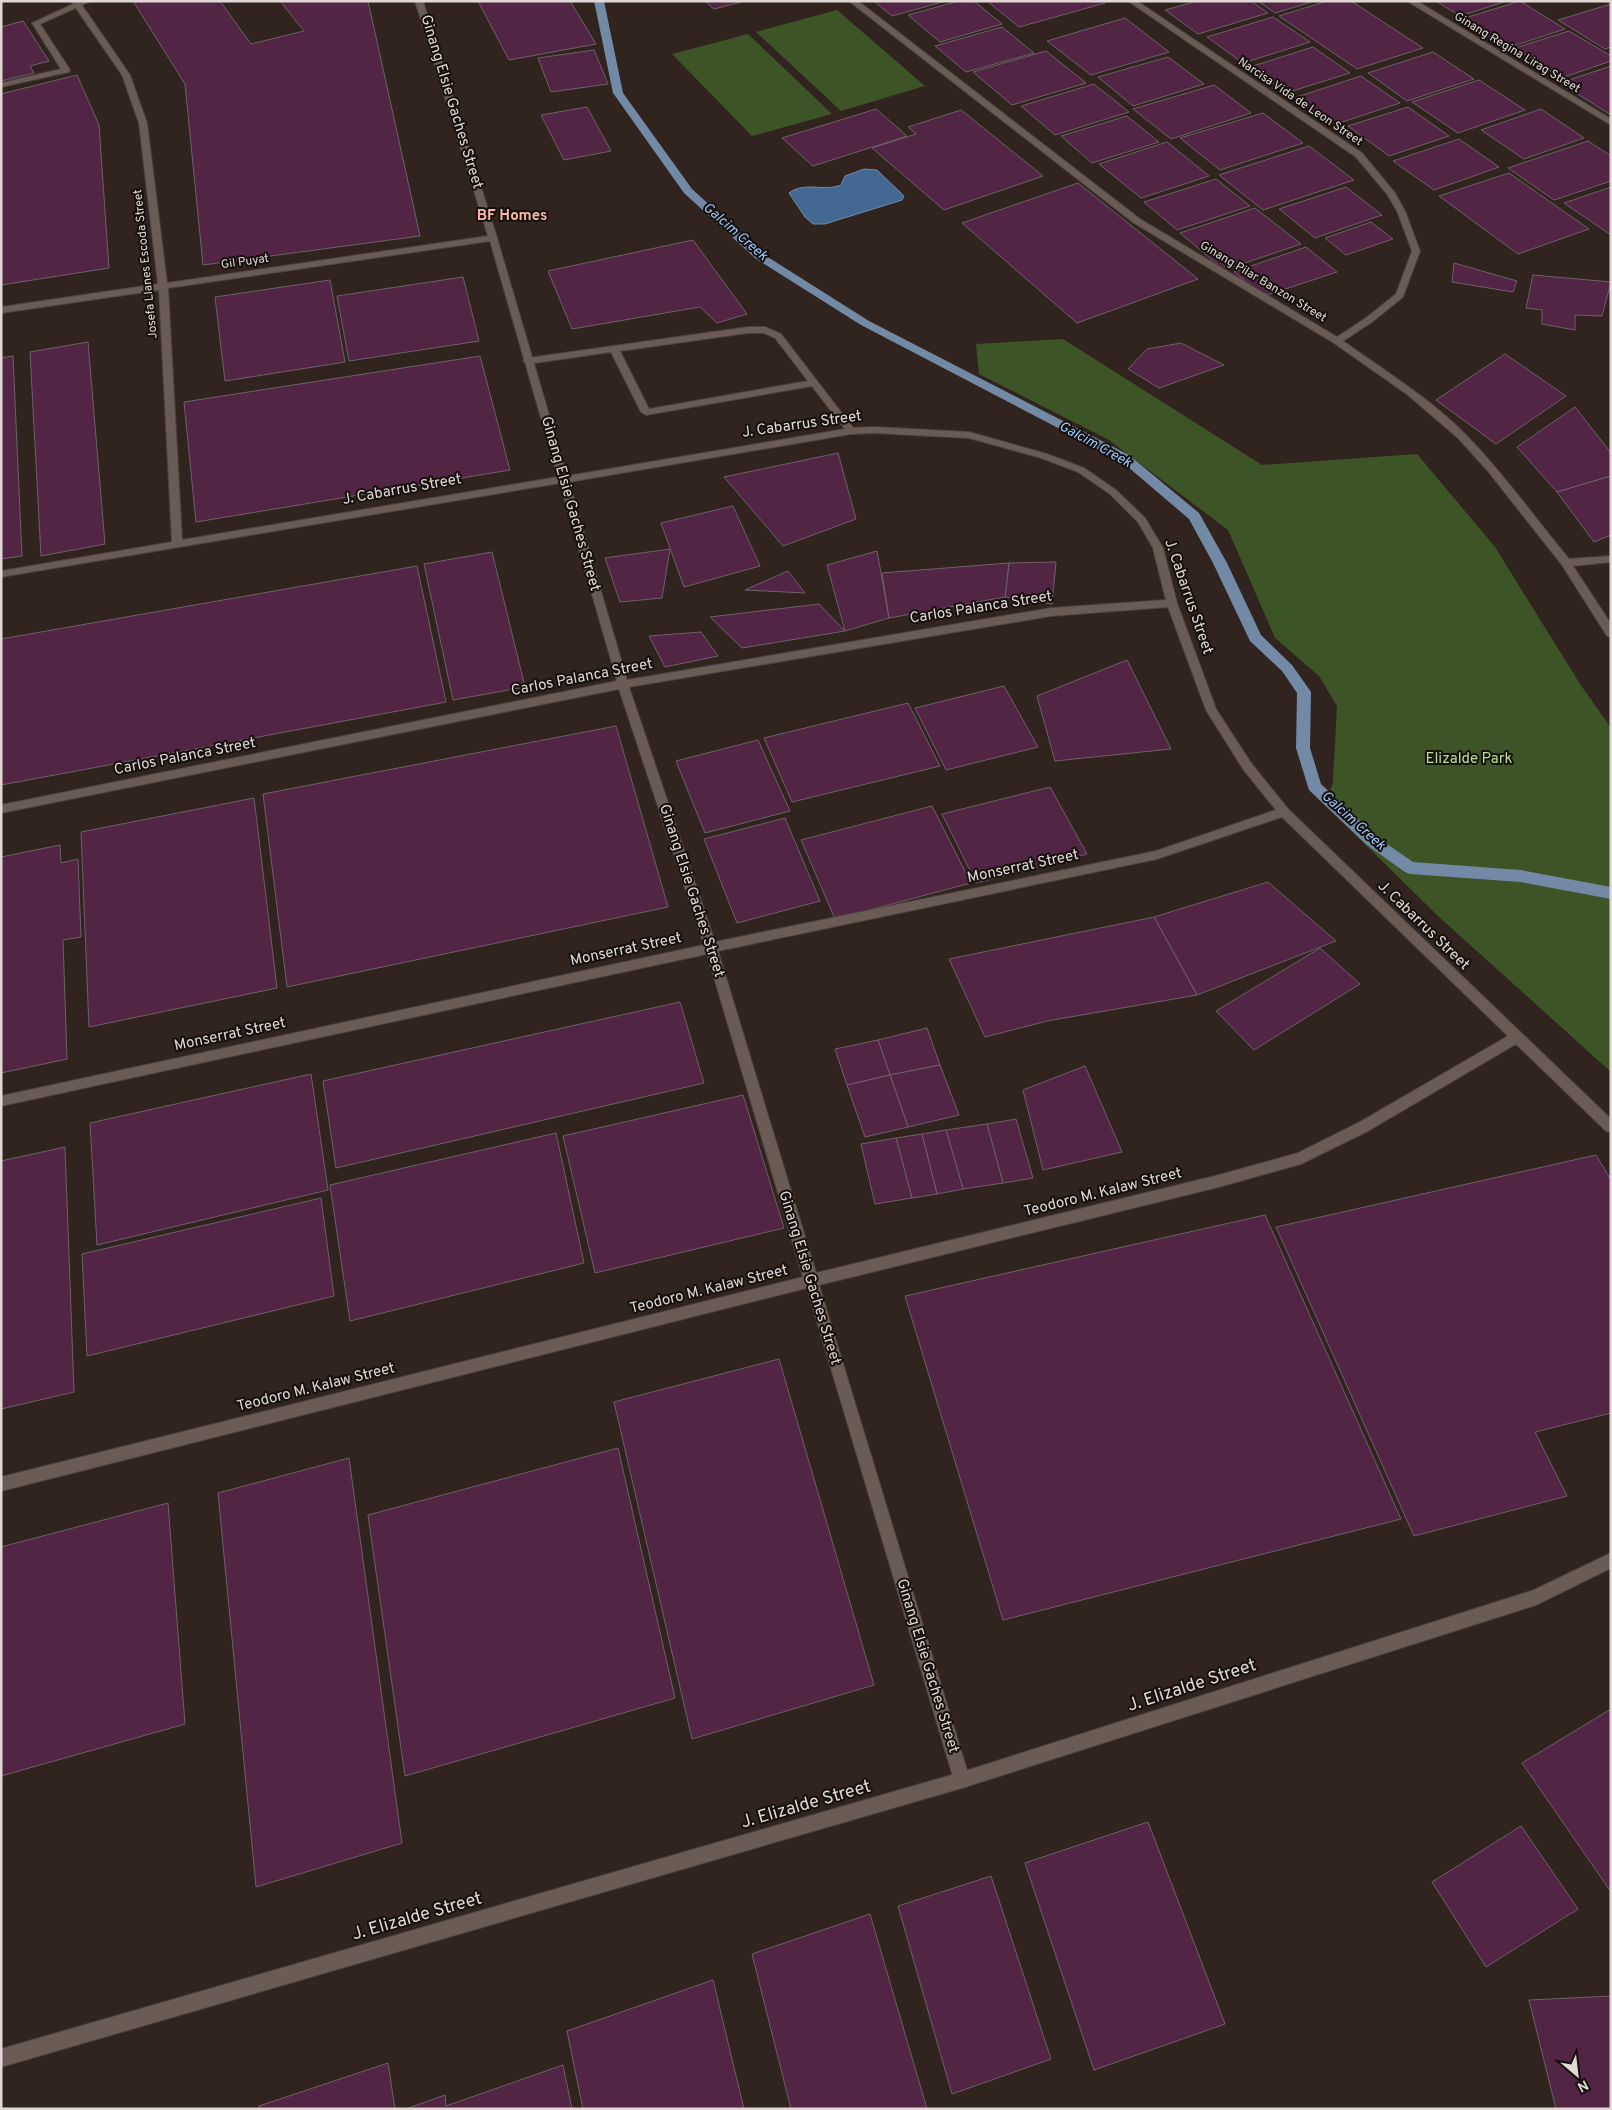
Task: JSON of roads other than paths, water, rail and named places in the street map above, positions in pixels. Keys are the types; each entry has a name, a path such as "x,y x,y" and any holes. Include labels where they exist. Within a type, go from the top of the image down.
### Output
{"street":[{"path":"1,85 66,70 36,23 76,3 87,1"},
{"name":"Ginang Elsie Gaches Street","path":"420,1 493,238 623,684 711,948 962,1780"},
{"name":"Ginang Pilar Banzon Street","path":"854,1 1138,221 1337,341 1411,393 1462,437 1566,563 1611,633"},
{"name":"Narcisa Vida de Leon Street","path":"1132,1 1359,156 1391,193 1401,211 1416,251 1400,295 1369,320 1337,341"},
{"name":"Ginang Regina Lirag Street","path":"1411,1 1611,123"},
{"name":"Josefa Llanes Escoda Street","path":"76,3 126,75 143,123 163,286 177,544"},
{"name":"Gil Puyat","path":"1,310 493,238"},
{"path":"528,361 748,330 764,330 778,336 851,431"},
{"path":"614,348 646,412 814,383"},
{"name":"J. Cabarrus Street","path":"1,574 851,431 874,430 969,434 1044,456 1081,470 1114,492 1142,520 1158,548 1172,603 1211,710 1247,766 1284,812 1611,1127"},
{"path":"1566,563 1611,559"},
{"name":"Carlos Palanca Street","path":"1,810 623,684 1051,612 1172,603"},
{"name":"Monserrat Street","path":"1,1100 1157,855 1284,812"},
{"name":"Teodoro M. Kalaw Street","path":"1,1484 810,1281 1215,1182 1302,1158 1363,1128 1517,1037"},
{"name":"J. Elizalde Street","path":"1,2058 962,1780 1536,1597 1611,1560"}],"water":[{"path":"864,169 877,170 904,196 902,200 825,224 813,224 805,217 789,193 801,188 828,188 841,185 845,176"}],"waterway":[{"name":"Galcim Creek","path":"599,1 618,93 688,191 759,256 865,323 1125,458 1194,516 1220,563 1255,638 1287,668 1304,692 1303,748 1314,786 1372,841 1410,868 1520,876 1611,893"}],"district":[{"name":"BF Homes","path":"512,216"}],"park label":[{"name":"Elizalde Park","path":"1469,759"}]}
